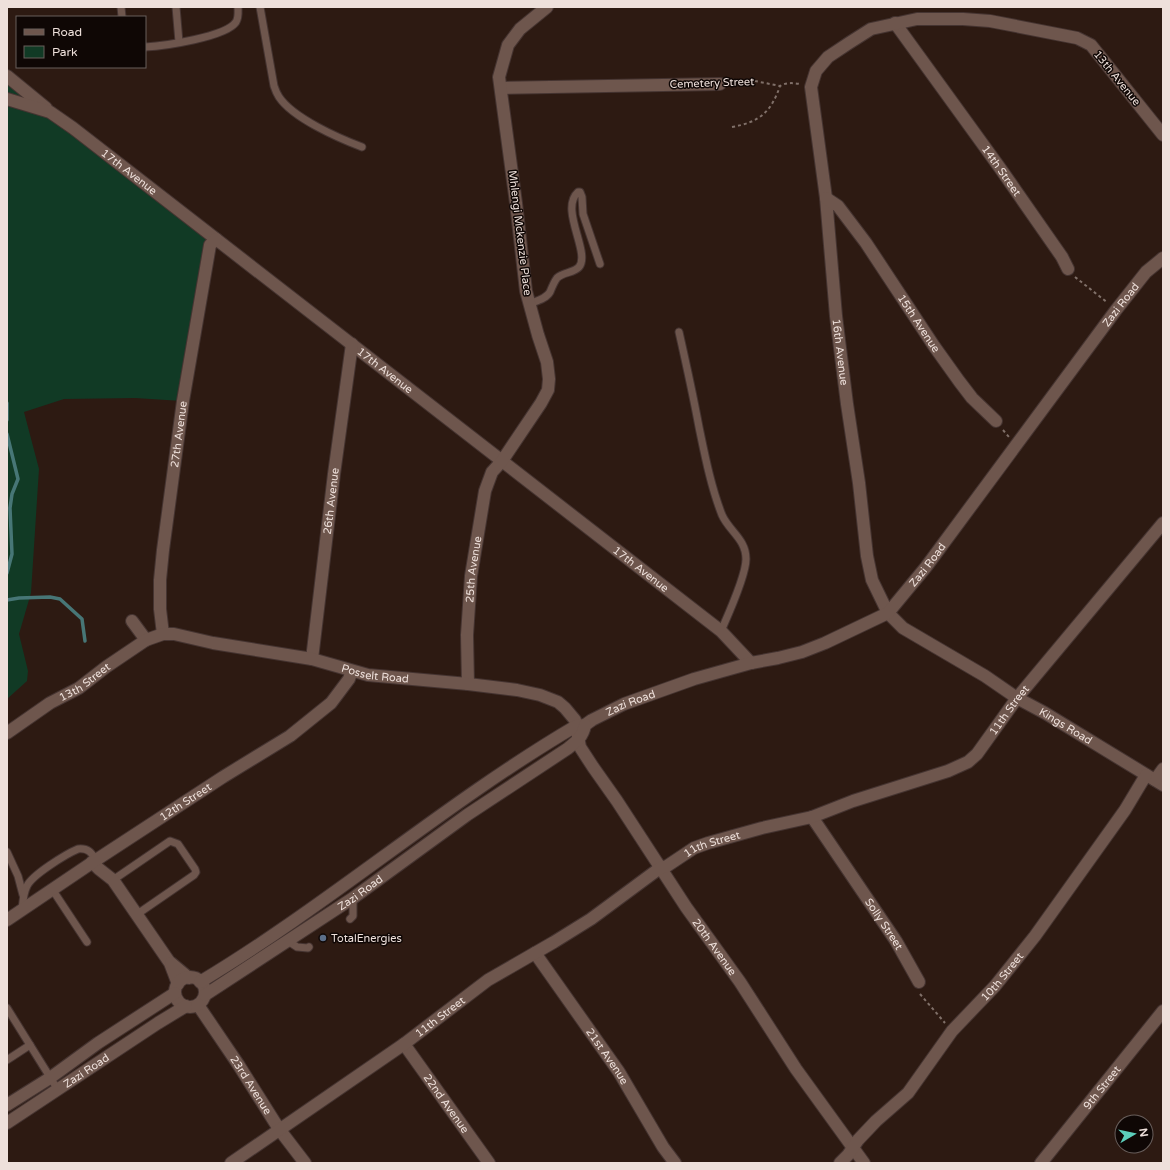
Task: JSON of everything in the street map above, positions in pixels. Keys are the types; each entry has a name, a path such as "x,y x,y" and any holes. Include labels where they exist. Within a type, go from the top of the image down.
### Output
{"street":[{"name":"Mhlengi Mckenzie Place","path":"502,461 541,403 548,390 549,379 547,362 526,291 499,76 508,45 520,29 547,7"},
{"name":"13th Avenue","path":"894,23 918,19 963,19 990,22 1077,38 1091,46 1163,135"},
{"path":"810,87 816,71 828,57 871,29 894,23"},
{"name":"14th Street","path":"894,23 1000,168 1062,257 1068,269"},
{"path":"7,76 50,112"},
{"name":"Cemetery Street","path":"501,88 720,84"},
{"name":"16th Avenue","path":"810,87 826,198 837,324 859,483 867,556 872,580 888,613"},
{"name":"17th Avenue","path":"7,98 50,112 352,344 721,631 751,663"},
{"name":"15th Avenue","path":"826,198 838,206 866,243 959,381 972,398 996,421"},
{"name":"27th Avenue","path":"163,634 160,609 160,580 184,393 210,245 216,239"},
{"name":"Zazi Road","path":"195,980 302,916 460,802 580,725 643,696 694,679 751,663 802,652 825,643 888,613 926,567 1116,310 1146,272 1163,258"},
{"name":"26th Avenue","path":"312,659 334,474 352,344"},
{"name":"25th Avenue","path":"468,684 467,635 471,576 485,491 492,472 502,461"},
{"name":"11th Street","path":"231,1163 404,1044 488,980 591,919 660,868 667,866 694,848 762,828 812,816 853,801 948,771 968,762 977,754 1017,698 1163,523"},
{"name":"Kings Road","path":"888,613 903,628 985,676 1017,698 1045,713 1154,780"},
{"path":"132,621 146,640"},
{"name":"13th Street","path":"7,733 50,703 79,688 106,667 146,640 163,634"},
{"name":"Posselt Road","path":"163,634 174,634 213,643 312,659 368,675 517,690 558,702 566,708 574,720 580,725"},
{"name":"12th Street","path":"7,920 223,777 290,736 331,703 349,679 352,671"},
{"name":"20th Avenue","path":"580,725 578,741 580,747 630,820 660,868 740,982 796,1069 838,1130 864,1163"},
{"name":"Zazi Road","path":"201,1000 353,898 468,815 578,741"},
{"name":"10th Street","path":"840,1163 858,1140 876,1121 908,1092 952,1031 994,986 1035,936 1125,810 1163,769"},
{"name":"Solly Street","path":"812,816 896,941 919,982"},
{"path":"94,861 113,880 170,963 177,988 178,1000 183,1006 190,1007 201,1000 204,988 170,963"},
{"name":"21st Avenue","path":"535,953 619,1072 663,1146 675,1163"},
{"path":"177,988 185,978 195,980"},
{"name":"Zazi Road","path":"7,1105 50,1078 177,988"},
{"name":"23rd Avenue","path":"201,1000 238,1064 279,1129 306,1163"},
{"name":"Zazi Road","path":"7,1123 186,1006"},
{"name":"9th Street","path":"1041,1163 1163,1011"},
{"name":"22nd Avenue","path":"404,1044 489,1163"}],"lane":[{"path":"176,7 179,42"},
{"path":"146,47 214,35 229,28 236,22 239,15 238,7"},
{"path":"260,7 274,86 279,97 292,111 315,125 362,147"},
{"path":"529,304 548,295 556,279 577,268 581,263 582,255 572,210 574,198 578,192 582,195 583,214 600,264"},
{"path":"679,332 714,489 722,514 727,524 739,537 746,558 746,565 741,580 721,631"},
{"path":"113,880 170,841 178,844 195,869 196,872 194,875 136,915"},
{"path":"23,896 29,882 35,876 73,851 86,849 90,851 94,861"},
{"path":"7,852 18,876 23,896 22,910"},
{"path":"52,889 87,942"},
{"path":"350,919 353,912 353,898"},
{"path":"288,941 300,948 309,947"},
{"path":"7,1008 58,1090"},
{"path":"7,1060 30,1045"}],"path":[{"name":"Cemetery Street","path":"720,84 755,81 780,86 784,83 792,82 810,87"},
{"path":"732,127 746,124 766,112 775,100 780,86"},
{"path":"1068,269 1078,280 1096,292 1116,310"},
{"path":"996,421 1016,445"},
{"path":"919,982 920,993 952,1031"}],"green space":[{"path":"7,77 214,239 182,401 135,398 64,399 24,412 39,469 31,593 19,634 28,671 27,681 7,699"}],"waterway":[{"path":"7,403 7,420"},
{"path":"7,434 18,479 12,494 10,508 12,554 7,573"},
{"path":"7,600 50,597 60,599 82,619 85,641"}],"place":[{"name":"TotalEnergies","path":"323,938"}]}
